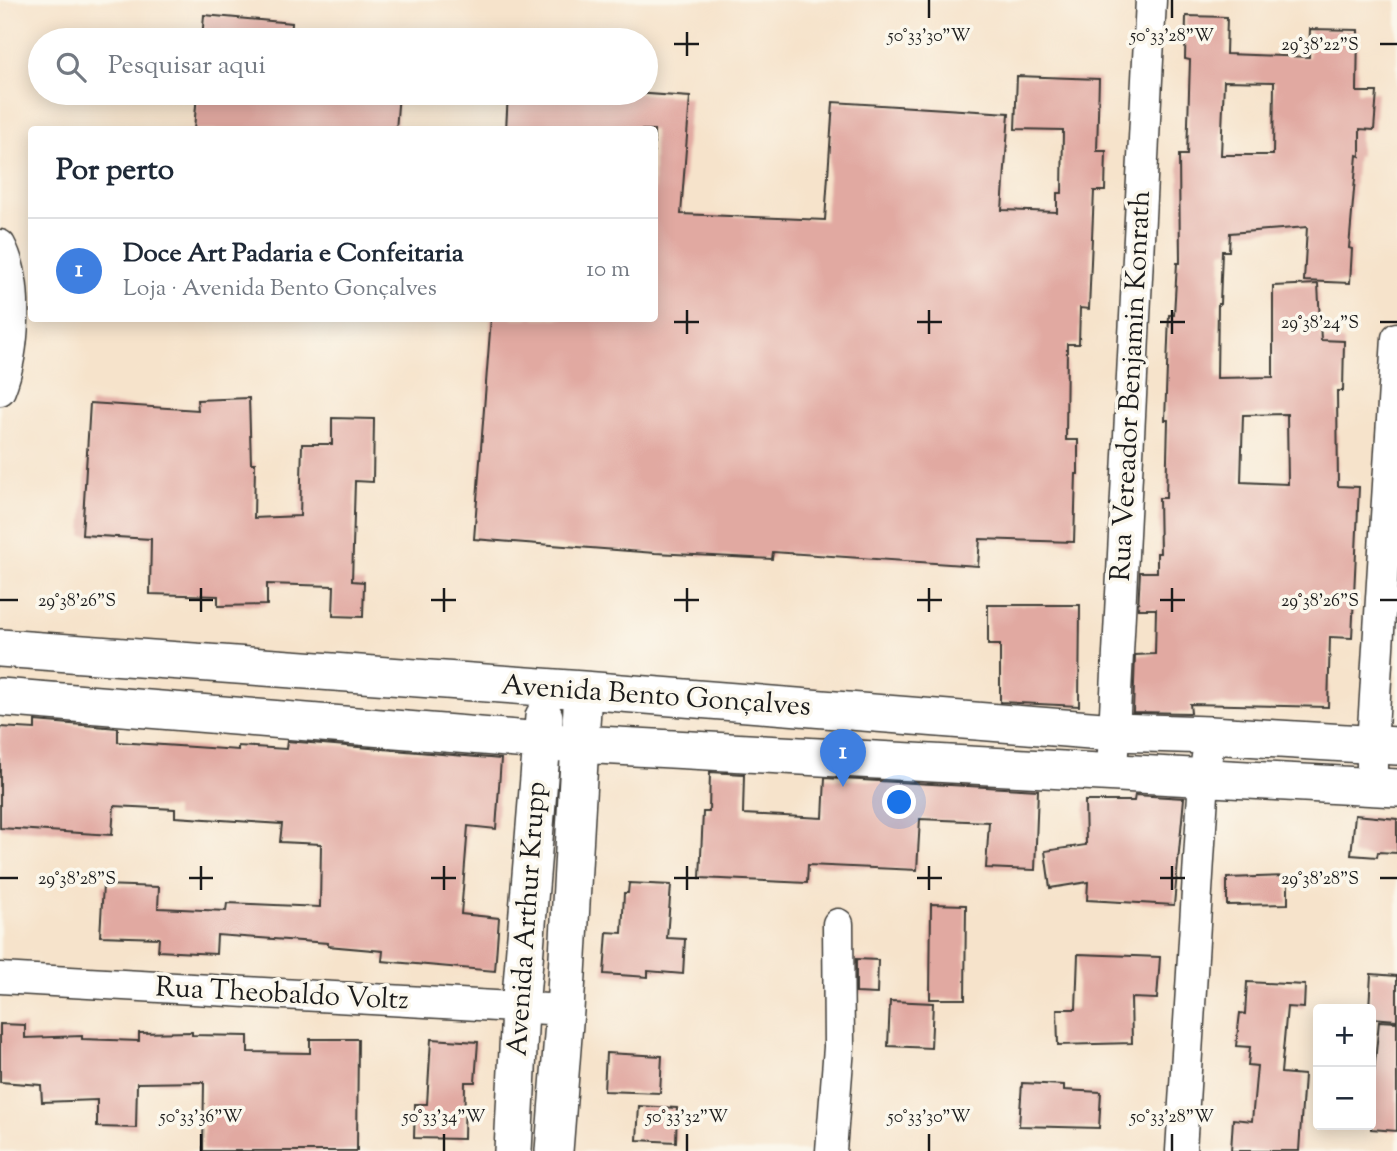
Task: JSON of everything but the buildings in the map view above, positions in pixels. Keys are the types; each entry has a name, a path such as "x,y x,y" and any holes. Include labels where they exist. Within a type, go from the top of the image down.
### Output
{"main road":[{"name":"Avenida Bento Gonçalves","path":"0,648 1115,732 1210,734 1384,745"},
{"path":"107,706 108,656"},
{"name":"Avenida Arthur Krupp","path":"513,1151 520,1009 546,688"},
{"name":"Avenida Arthur Krupp","path":"554,1151 565,1010 583,690"},
{"name":"Avenida Bento Gonçalves","path":"0,697 579,744 1384,787"},
{"path":"889,715 890,761"}],"street":[{"name":"Rua Vereador Benjamin Konrath","path":"1112,772 1151,0"},
{"path":"0,245 14,300 7,372 0,390"},
{"path":"1384,787 1397,338"},
{"path":"1181,1151 1204,778 1210,734"},
{"path":"831,1151 839,1047 838,924"},
{"name":"Rua Theobaldo Voltz","path":"0,978 565,1010"}],"place":[{"name":"Doce Art Padaria e Confeitaria","path":"843,787"}]}
